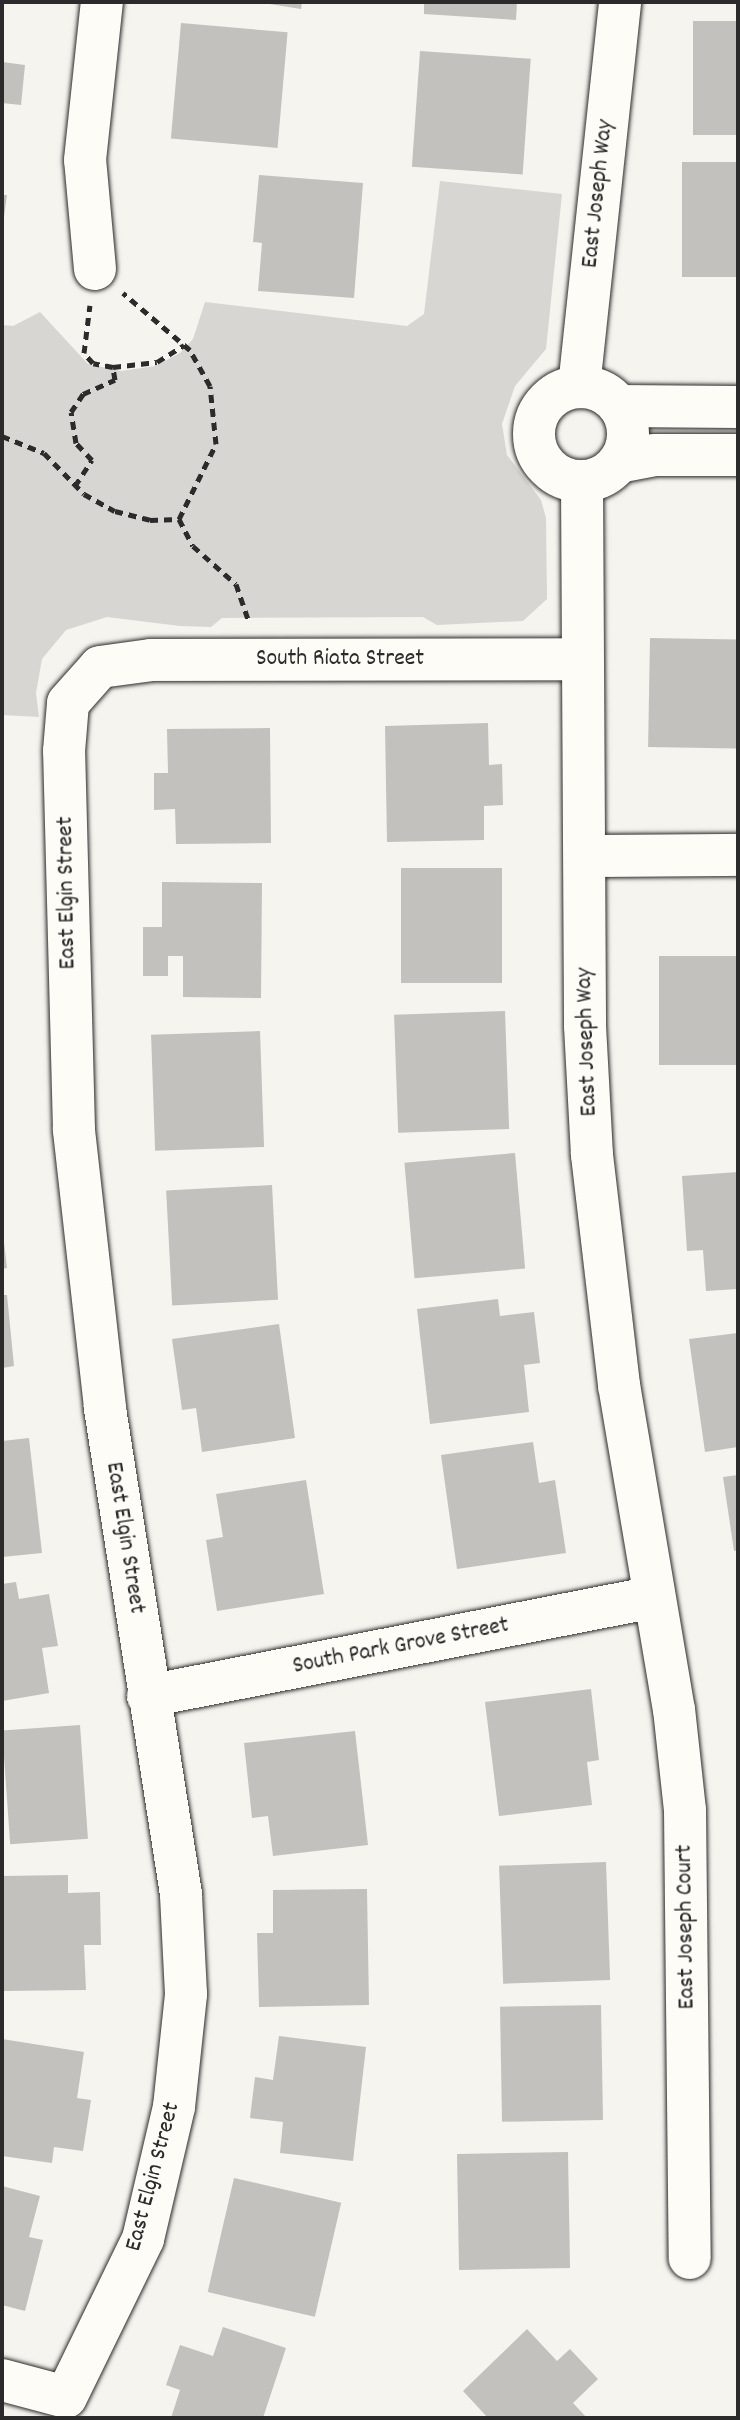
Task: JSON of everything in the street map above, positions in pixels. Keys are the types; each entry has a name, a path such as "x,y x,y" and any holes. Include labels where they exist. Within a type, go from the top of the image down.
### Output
{"street":[{"path":"95,269 85,160 102,2"},
{"name":"East Joseph Way","path":"579,387 620,2"},
{"path":"619,406 628,435 619,462 609,473 582,482 546,466 534,429 554,396 579,387 594,388 619,406 738,407"},
{"path":"619,462 654,455 738,455"},
{"name":"East Joseph Way","path":"582,482 581,659 587,856 585,1026 592,1155 619,1385 654,1597"},
{"name":"South Riata Street","path":"100,667 151,660 581,659"},
{"name":"East Elgin Street","path":"2,2380 66,2397 143,2239 174,2107 186,1994 181,1894 105,1407 74,1130 64,751 68,703 100,667"},
{"path":"587,856 738,855"},
{"name":"South Park Grove Street","path":"148,1696 654,1597"},
{"name":"East Joseph Court","path":"654,1597 674,1709 685,1810 690,2258"}],"path":[{"path":"95,269 84,353 93,363 113,367 157,362 184,345"},
{"path":"95,269 184,345 210,386 216,444 179,519"},
{"path":"75,486 92,460 76,443 71,412 83,394 115,380 113,367"},
{"path":"2,436 44,453 75,486 115,511 150,520 179,519"},
{"path":"179,519 193,546 236,584 251,622 227,622 219,630 218,660"}],"shaded area":[{"path":"440,181 562,194 546,349 515,386 502,424 507,455 541,500 546,518 547,599 523,621 437,625 423,617 222,618 211,627 107,617 66,630 42,659 36,693 39,717 2,715 2,325 13,326 40,312 88,364 121,371 155,366 180,353 193,339 205,302 407,326 424,314"}],"building":[{"path":"257,2 302,2 301,9"},
{"path":"424,2 517,2 516,20 424,14"},
{"path":"693,21 738,21 738,135 693,135"},
{"path":"181,23 288,32 277,148 171,139"},
{"path":"420,51 531,59 523,174 412,167"},
{"path":"2,62 25,65 21,105 2,103"},
{"path":"682,162 738,162 738,277 682,277"},
{"path":"259,175 363,183 354,298 258,291 262,243 253,242"},
{"path":"2,195 7,195 4,217 2,217"},
{"path":"650,638 738,640 736,749 648,747"},
{"path":"488,723 489,765 502,764 503,805 484,806 484,840 387,842 385,726"},
{"path":"270,728 271,843 176,844 175,809 154,810 154,773 168,773 167,729"},
{"path":"401,868 502,868 502,983 401,983"},
{"path":"162,882 262,883 261,998 183,997 183,956 168,956 168,976 143,976 143,927 162,927"},
{"path":"659,956 738,956 738,1065 659,1065"},
{"path":"505,1011 509,1129 398,1133 394,1015"},
{"path":"260,1031 264,1147 155,1151 151,1035"},
{"path":"515,1153 525,1269 415,1278 404,1163"},
{"path":"738,1172 738,1289 706,1291 703,1250 687,1251 682,1176"},
{"path":"272,1185 278,1300 172,1305 166,1191"},
{"path":"2,1225 7,1268 2,1269"},
{"path":"2,1295 7,1295 14,1366 2,1368"},
{"path":"498,1299 500,1316 534,1312 540,1363 524,1365 529,1412 430,1424 417,1309"},
{"path":"279,1324 295,1438 202,1452 196,1408 182,1410 172,1339"},
{"path":"738,1333 738,1447 705,1452 689,1339"},
{"path":"29,1438 42,1553 2,1557 2,1441"},
{"path":"533,1442 539,1483 555,1480 566,1553 457,1569 441,1455"},
{"path":"738,1475 738,1550 734,1551 723,1477"},
{"path":"306,1480 324,1594 217,1611 206,1540 223,1537 216,1494"},
{"path":"16,1582 19,1599 49,1594 58,1646 42,1648 49,1693 2,1701 2,1584"},
{"path":"591,1689 599,1760 587,1762 592,1805 499,1816 485,1702"},
{"path":"80,1725 88,1839 10,1844 2,1730"},
{"path":"355,1731 368,1845 273,1856 268,1816 252,1818 244,1743"},
{"path":"606,1862 610,1980 503,1984 499,1866"},
{"path":"68,1875 68,1893 100,1892 101,1945 84,1945 86,1990 2,1991 2,1876"},
{"path":"367,1889 369,2005 259,2007 257,1933 273,1933 273,1890"},
{"path":"601,2005 603,2120 502,2122 500,2007"},
{"path":"279,2036 366,2047 353,2161 280,2153 283,2122 250,2118 255,2077 273,2080"},
{"path":"2,2039 84,2052 77,2098 91,2100 83,2151 54,2147 52,2163 2,2156"},
{"path":"568,2152 570,2268 459,2270 457,2154"},
{"path":"234,2178 341,2203 315,2317 208,2292"},
{"path":"2,2186 40,2196 29,2237 43,2240 25,2311 2,2305"},
{"path":"223,2327 286,2348 263,2418 171,2418 180,2390 166,2385 180,2345 213,2356"},
{"path":"527,2329 557,2361 570,2349 598,2379 573,2403 587,2418 488,2418 463,2391"}]}
